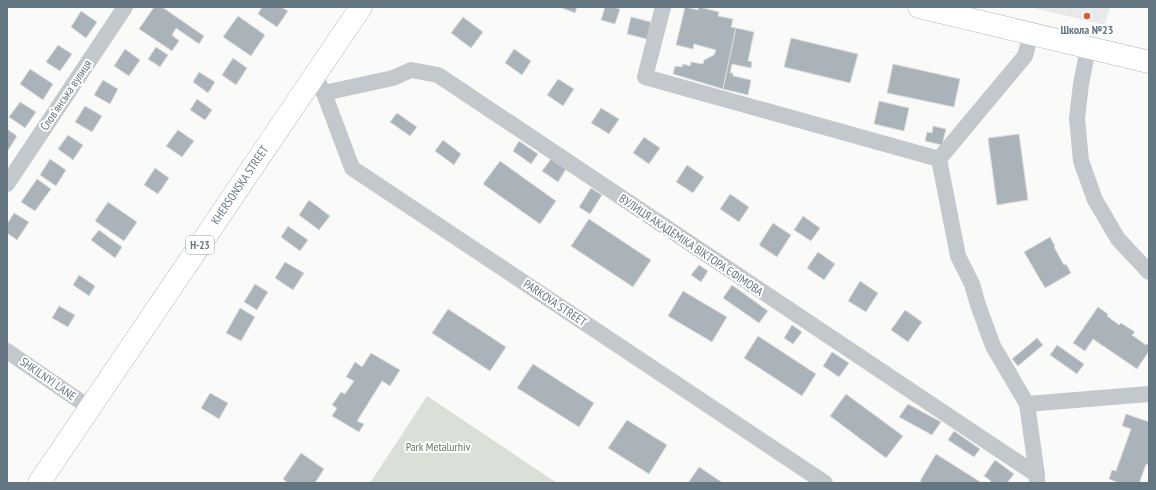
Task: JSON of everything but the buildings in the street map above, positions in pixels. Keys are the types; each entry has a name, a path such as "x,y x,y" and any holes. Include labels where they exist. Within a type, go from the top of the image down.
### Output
{"main road":[{"name":"KHERSONSKA STREET","path":"39,483 90,408 319,84 361,7"},
{"path":"919,7 1149,62"}],"street":[{"name":"Словʼянська вулиця","path":"7,184 125,7"},
{"path":"663,7 645,77 939,158"},
{"path":"939,158 1025,56 1031,34"},
{"path":"1088,48 1076,118 1081,161 1095,200 1118,239 1149,272"},
{"name":"ВУЛИЦЯ АКАДЕМІКА ВІКТОРА ЄФІМОВА","path":"319,84 393,78 411,70 438,75 1037,479"},
{"name":"PARKOVA STREET","path":"319,84 352,168 825,483"},
{"path":"939,158 958,256 972,284 978,305 994,346 1026,404 1037,479"},
{"name":"SHKILNYI LANE","path":"7,351 90,408"},
{"path":"1026,404 1149,394"}],"shaded area":[{"name":"Школа №23","path":"1029,7 1110,7 1105,25"}],"green space":[{"name":"Park Metalurhiv","path":"427,396 557,483 370,483"}],"place":[{"name":"Школа №23","path":"1087,16"}]}
